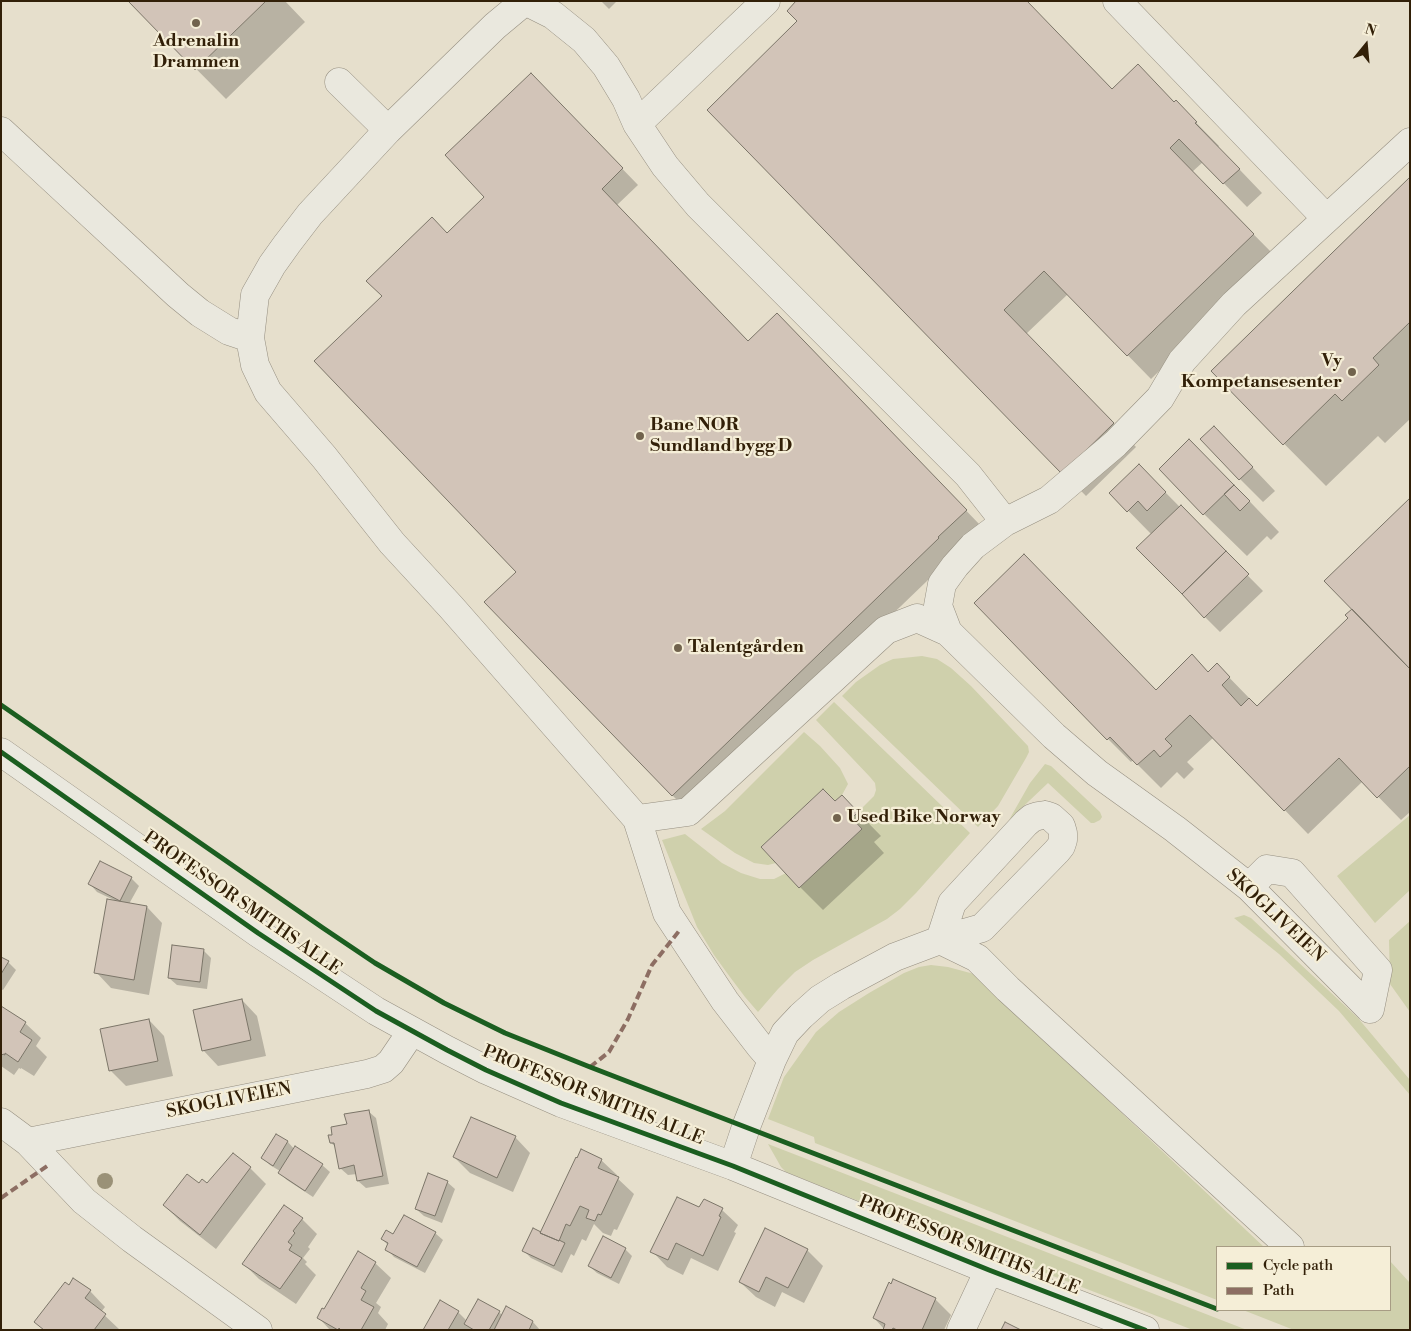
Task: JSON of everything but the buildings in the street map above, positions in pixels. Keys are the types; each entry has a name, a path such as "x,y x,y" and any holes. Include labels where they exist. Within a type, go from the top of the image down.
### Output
{"street":[{"path":"772,1060 725,1001 667,913 637,820 451,607 392,543 268,392 255,365 250,338 255,296 286,244 310,214 388,130 495,26 525,1 553,15 584,40 606,66 626,99 637,124 665,166 698,205 968,475 1005,522"},
{"path":"637,124 766,1"},
{"path":"1117,1 1326,218"},
{"path":"339,82 388,130"},
{"path":"1,131 178,295 200,313 230,331 250,338"},
{"path":"948,632 938,606 942,584 973,546 1005,522 1049,500 1115,444 1160,398 1182,361 1234,304 1410,142"},
{"path":"637,820 688,812 886,630 917,618 948,632"},
{"name":"SKOGLIVEIEN","path":"948,632 1054,736 1097,773 1175,829 1249,887 1370,1009 1378,970 1292,873 1267,869 1249,887"},
{"name":"PROFESSOR SMITHS ALLE","path":"1,752 258,934 376,1011 486,1070 552,1099 733,1166 990,1270 1145,1330"},
{"path":"733,1166 772,1060 785,1033 820,999 865,972 895,957 940,940 982,928 1061,846 1063,833 1057,821 1045,815 1038,816 1026,823 952,903 940,940"},
{"path":"940,940 977,958 1008,989 1289,1246"},
{"name":"SKOGLIVEIEN","path":"28,1142 383,1069 391,1062 412,1031"},
{"path":"1,1122 28,1142 84,1201 132,1239 258,1330"},
{"path":"961,1330 990,1270"}],"green space":[{"path":"922,656 937,659 951,668 971,686 1028,746 1029,752 1026,758 998,806 978,827 842,696 856,682 880,665 893,659"},
{"path":"834,702 970,833 900,909 887,919 795,972 758,1012 714,955 697,927 662,840 685,834 722,863 741,873 760,879 774,879 786,873 799,887 862,829 852,818 874,796 876,790 875,783 870,777 816,720"},
{"path":"804,732 840,768 848,784 842,795 835,801 823,789 761,847 776,863 768,865 754,863 735,853 701,829 725,811"},
{"path":"1045,764 1051,766 1100,812 1102,817 1100,820 1091,823 1048,783 1009,820 1030,783"},
{"path":"1410,815 1410,890 1375,923 1337,876"},
{"path":"1244,915 1251,918 1358,1018 1410,1080 1410,1095 1339,1011 1279,954 1234,918"},
{"path":"1410,921 1410,1012 1390,984 1389,940"},
{"path":"931,965 948,967 974,974 1263,1246 1216,1246 1216,1300 815,1143 814,1137 768,1119 784,1077 816,1032 839,1012 869,993 904,973"},
{"path":"768,1144 1247,1330 1193,1330 838,1193 786,1172 781,1167"},
{"path":"1391,1262 1410,1283 1410,1330 1294,1330 1246,1311 1391,1311"}],"marked path":[{"path":"590,1067 609,1052 628,1019 652,965 679,931"},
{"path":"1,1198 50,1164"}],"cycle path":[{"path":"1,705 375,963 444,1003 505,1033 590,1067 1216,1309"},
{"path":"1,752 258,933 376,1011 486,1070 561,1103 733,1166 989,1270 1145,1330"}],"place":[{"name":"Adrenalin Drammen","path":"196,23"},
{"name":"Vy Kompetansesenter","path":"1352,372"},
{"name":"Bane NOR Sundland bygg D","path":"640,436"},
{"name":"Talentgården","path":"678,648"},
{"name":"Used Bike Norway","path":"837,818"}]}
